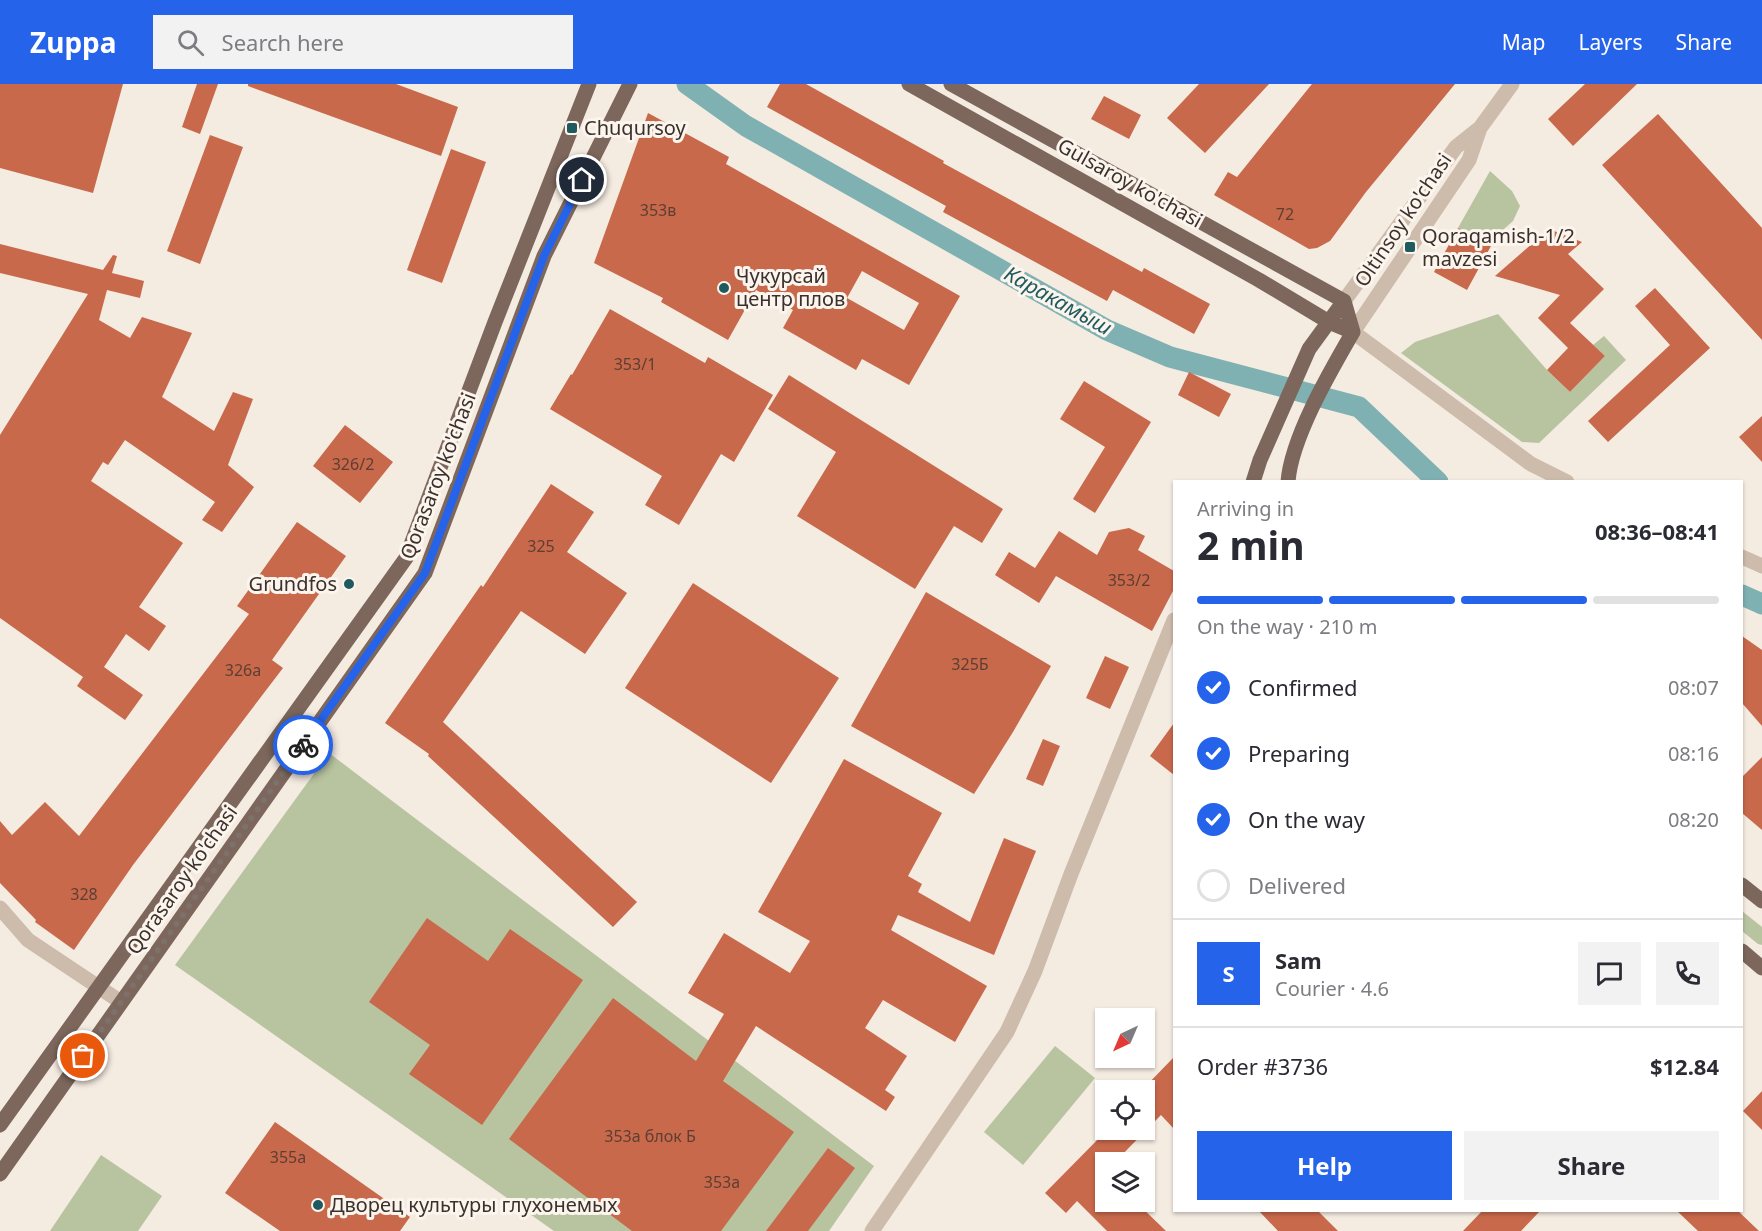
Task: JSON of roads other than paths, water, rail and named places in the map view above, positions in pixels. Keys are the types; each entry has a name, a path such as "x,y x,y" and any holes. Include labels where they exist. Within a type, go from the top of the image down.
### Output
{"main road":[{"name":"Qorasaroy ko'chasi","path":"0,1125 406,558 495,322 589,84"},
{"name":"Qorasaroy ko'chasi","path":"0,1174 425,573 544,256 630,84"},
{"name":"Gulsaroy ko'chasi","path":"909,84 1259,280 1329,322 1353,332"},
{"name":"Gulsaroy ko'chasi","path":"951,84 1344,301"},
{"path":"1254,480 1260,460 1309,349 1344,301"},
{"path":"1288,480 1289,467 1300,436 1334,364 1353,332 1344,301"},
{"path":"1743,886 1762,901"},
{"path":"1743,952 1762,968"}],"street":[{"name":"Oltinsoy ko'chasi","path":"1344,301 1456,147 1480,128 1512,84"},
{"name":"Oltinsoy ko'chasi","path":"1353,332 1469,160 1480,128"},
{"path":"1353,332 1531,464 1563,480"},
{"path":"1743,558 1762,567"},
{"path":"872,1231 1006,1032 1021,1003 1173,622"},
{"path":"0,908 28,940 122,1002"}],"waterway":[{"name":"Каракамыш","path":"687,84 746,126 1107,330 1170,357 1359,407 1436,480"},
{"name":"Каракамыш","path":"1743,595 1762,604"}],"place":[{"name":"Chuqursoy","path":"572,128"},
{"name":"Qoraqamish-1/2 mavzesi","path":"1410,247"},
{"name":"Чукурсай центр плов","path":"724,288"},
{"name":"Grundfos","path":"349,584"},
{"name":"Дворец культуры глухонемых","path":"318,1205"}]}
